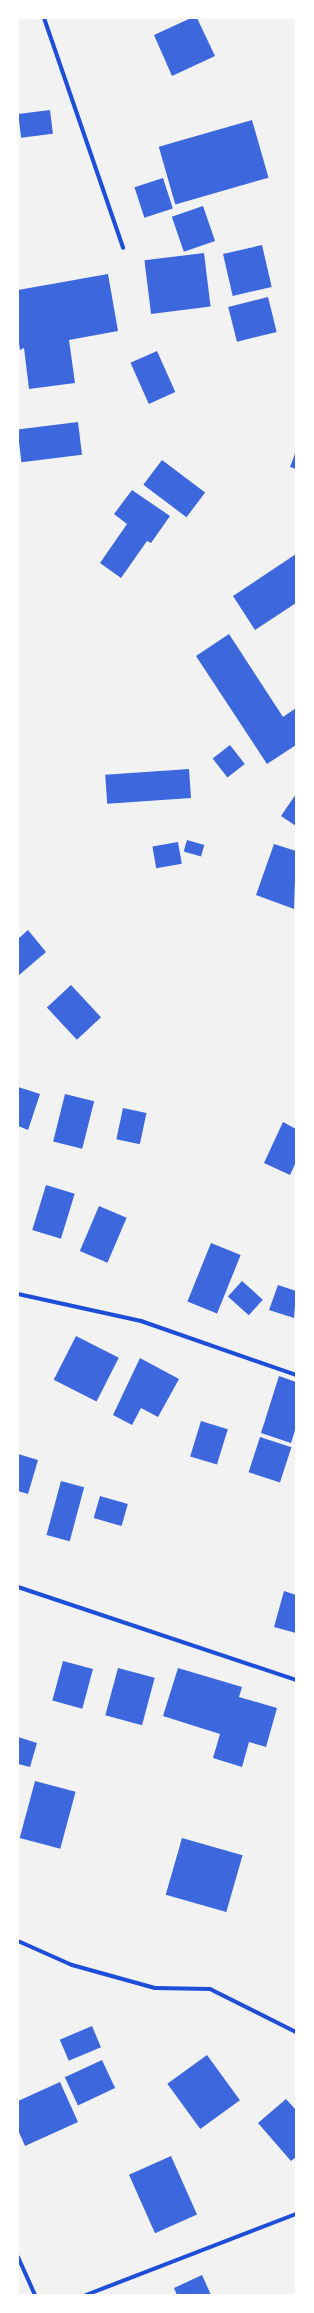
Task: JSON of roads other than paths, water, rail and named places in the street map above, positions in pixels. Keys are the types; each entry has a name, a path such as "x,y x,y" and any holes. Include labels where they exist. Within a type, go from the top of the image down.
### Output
{"street":[{"path":"44,18 123,248"},
{"path":"18,1294 141,1322 296,1375"},
{"path":"18,1587 296,1680"},
{"path":"18,1941 72,1965 155,1988 210,1989 296,2032"},
{"path":"86,2295 296,2214"},
{"path":"18,2257 34,2295"}]}
